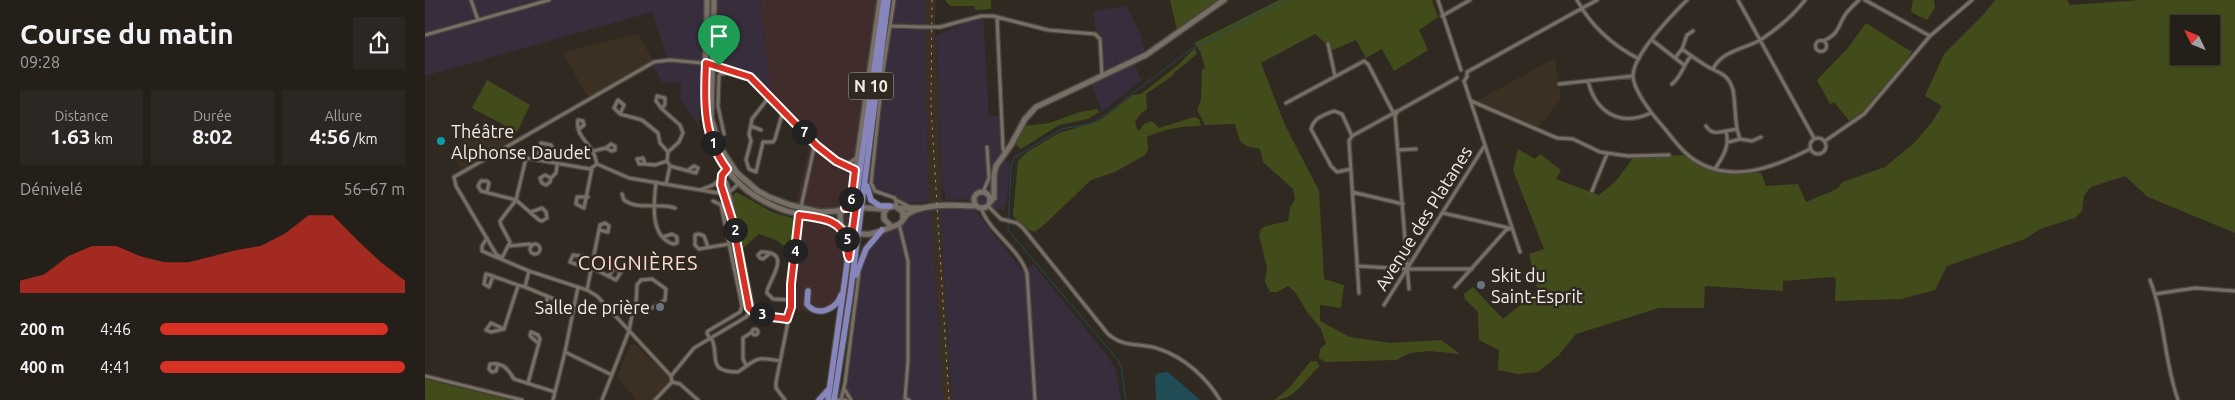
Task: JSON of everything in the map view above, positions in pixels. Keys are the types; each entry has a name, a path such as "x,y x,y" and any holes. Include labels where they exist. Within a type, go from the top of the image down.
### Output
{"main road":[{"name":"N 10","path":"831,400 851,296 861,172 884,0"},
{"name":"N 10","path":"861,172 888,0"},
{"path":"852,196 861,172"},
{"path":"861,172 871,200 880,206 894,207"},
{"path":"841,226 847,239 847,256 849,258"},
{"path":"851,296 862,258 870,242 882,230"},
{"name":"N 10","path":"833,390 831,382 844,291 849,258 856,233"},
{"path":"808,291 807,304 813,310 821,311 834,306 844,291"},
{"path":"831,382 831,400"},
{"path":"818,400 833,390 843,400"}],"street":[{"path":"471,0 478,20"},
{"path":"425,36 549,0"},
{"path":"707,0 708,27 704,92 706,119 716,153 739,183 767,203 799,215 828,220 856,233 871,234 899,224 911,212 928,208"},
{"path":"579,129 583,139 593,151 597,164 629,178 724,193 736,188 739,183 739,175 721,149 711,118 713,0"},
{"path":"893,0 871,183 877,193 891,195 896,200 911,207"},
{"path":"727,169 739,175 769,197 800,208 820,212 859,207 882,209 894,207 978,207 994,198 994,172 996,166 1025,119 1036,107 1146,55 1224,0"},
{"path":"1438,0 1461,70"},
{"path":"1442,16 1470,0"},
{"path":"1577,0 1601,33 1624,51 1639,59"},
{"path":"1461,70 1467,72 1597,0"},
{"path":"1687,0 1651,40 1639,59 1633,76 1635,84 1651,113 1688,154 1700,163 1715,169 1738,172 1766,169 1810,149"},
{"path":"1738,0 1814,138"},
{"path":"1713,69 1716,63 1724,56 1759,40 1787,20 1805,0"},
{"path":"1823,41 1831,38 1838,30 1845,15 1859,0"},
{"path":"1865,0 1930,36"},
{"path":"1825,141 1864,114 1930,36 1972,0"},
{"path":"861,172 857,156 879,2"},
{"path":"890,26 940,27 981,16 997,17 1049,30 1097,35 1100,39 1102,76"},
{"path":"997,17 1003,149 1005,154"},
{"path":"1675,58 1683,49 1687,35 1693,31"},
{"path":"1651,40 1684,64"},
{"path":"1328,44 1335,76"},
{"path":"1683,49 1707,67 1729,80 1740,139"},
{"path":"1673,84 1679,78 1684,64 1691,56"},
{"path":"502,258 496,254 457,186 454,177 654,62 670,60 712,64 745,78"},
{"path":"1286,103 1364,61 1368,64 1395,113 1409,289"},
{"path":"1457,78 1458,72 1461,70"},
{"path":"724,134 718,106 719,76 729,71 750,77 817,146 841,164 861,172"},
{"path":"1464,80 1467,77 1467,72"},
{"path":"1559,84 1633,76"},
{"path":"1359,293 1349,141 1353,136 1457,78 1464,80"},
{"path":"1464,80 1520,252"},
{"path":"1588,81 1591,94 1598,105 1609,114 1628,120 1640,118 1651,113"},
{"path":"769,97 752,120 749,134 751,141 746,164 749,169 756,172 763,142 773,142 775,139 783,111"},
{"path":"1471,101 1557,138 1573,139 1607,154 1633,157 1669,155"},
{"path":"662,108 680,124 683,133 679,142 668,152 667,161 670,166 666,184"},
{"path":"1351,169 1337,172 1331,166 1311,129 1312,124 1319,116 1334,111 1342,114 1353,136"},
{"path":"621,114 642,120 652,126 658,132 659,143 668,152"},
{"path":"751,126 761,130"},
{"path":"1706,126 1709,130 1716,133 1737,129"},
{"path":"1715,169 1724,155 1729,142 1726,131"},
{"path":"1729,142 1740,139 1752,141 1761,137"},
{"path":"1814,138 1821,138 1825,141"},
{"path":"1814,138 1809,144 1810,149 1815,153 1822,152 1825,148 1825,141"},
{"path":"537,159 541,143 551,145 558,164 557,173 551,178"},
{"name":"Avenue des Platanes","path":"1384,305 1485,145"},
{"path":"800,208 812,152 817,146"},
{"path":"983,192 989,178 987,147"},
{"path":"593,151 607,148"},
{"path":"1398,150 1416,148"},
{"path":"1592,191 1607,154"},
{"path":"841,164 851,162 857,156"},
{"path":"502,258 510,242 501,225 501,221 502,217 513,207 516,200 524,160 529,158 592,168"},
{"path":"645,164 655,165 667,161"},
{"path":"588,196 577,197 576,204 584,208 588,196 592,168 597,164"},
{"path":"670,166 688,170"},
{"path":"701,190 721,179 727,169"},
{"path":"721,179 727,183 729,191 753,308 752,312"},
{"path":"721,179 734,226 752,312"},
{"path":"656,182 654,215 659,232 663,237"},
{"path":"487,192 516,200 542,221 547,218 546,212 542,208 531,212"},
{"path":"962,206 976,194 983,192"},
{"path":"983,192 1005,222 1012,222 1023,228 1108,334 1124,344 1158,348 1171,355 1203,378 1220,400"},
{"path":"1352,192 1403,204"},
{"path":"622,194 624,200 629,204 639,206 654,204 675,208"},
{"path":"891,195 894,207 903,218"},
{"path":"841,226 839,218 852,196"},
{"path":"974,197 978,207 1021,260 1027,273 1035,400"},
{"path":"891,226 883,218 884,212 894,207 896,200"},
{"path":"713,201 721,205 742,306 740,312 708,331 707,334 715,345 714,356 721,369 738,372 759,358 780,361"},
{"path":"1443,213 1512,228"},
{"path":"785,400 776,388 791,300 799,215"},
{"path":"899,224 908,261 908,361 905,399"},
{"path":"726,228 734,226"},
{"path":"1455,287 1506,230 1512,228"},
{"path":"587,290 599,230"},
{"path":"708,247 704,236 695,235 695,244 699,248 708,247 729,244"},
{"path":"487,237 482,246 483,251 529,271 587,290 597,296 671,376 672,382"},
{"path":"508,246 530,244 532,246"},
{"path":"769,254 775,258 778,266 776,275 767,286 767,293 773,299 791,300"},
{"path":"581,256 593,258"},
{"path":"818,400 843,400 862,258"},
{"path":"1357,266 1407,269 1472,269"},
{"path":"592,268 609,276"},
{"path":"525,287 529,271"},
{"path":"493,276 547,296"},
{"path":"603,400 629,332 633,307 636,304 637,285 641,280 652,279 666,289 665,300 652,308 636,304"},
{"path":"2150,280 2155,294 2170,374 2179,400"},
{"path":"504,329 518,286"},
{"path":"553,400 578,287"},
{"path":"739,290 746,288"},
{"path":"2155,294 2195,288 2235,291"},
{"path":"671,376 691,351 752,312 787,319"},
{"path":"491,323 504,329 491,332 486,330 491,323"},
{"path":"746,365 743,359 743,338 752,332"},
{"path":"528,383 538,343"},
{"path":"565,352 612,375"},
{"path":"498,364 507,368 514,379 555,392"},
{"path":"425,376 522,400"},
{"path":"655,400 672,382"},
{"path":"672,382 680,384 698,400"},
{"path":"845,383 845,393 851,400"}],"shaded area":[{"path":"425,0 760,0 771,94 752,75 717,62 702,59 699,126 680,99 681,82 663,83 650,61 667,57 652,12 425,76"},
{"path":"760,0 882,0 838,294 830,311 821,314 794,309 801,220 804,205 796,204 812,134 771,94"},
{"path":"891,0 926,0 929,202 909,203 875,195 869,189"},
{"path":"926,0 936,0 935,18 942,205 929,205"},
{"path":"1126,6 1141,35 1145,53 1133,60 1141,80 1102,112 1091,83 1105,77 1102,36 1095,31 1094,11"},
{"path":"983,17 989,116 999,116 1002,160 1010,162 1007,202 1004,211 963,199 946,200 945,191 942,191 936,36"},
{"path":"638,34 654,62 589,99 562,52"},
{"path":"1555,58 1561,100 1536,129 1477,101"},
{"path":"490,124 516,138 461,169 453,155 465,138"},
{"path":"974,209 1023,271 1033,264 1105,353 1115,368 1121,400 952,400 940,210"},
{"path":"932,210 943,400 861,400 841,396 854,298 865,259 872,245 881,235 914,213"},
{"path":"932,210 940,210 952,400 943,400"},
{"path":"635,344 671,376 673,380 655,400 636,400 617,377 630,345"}],"green space":[{"path":"945,0 991,0 991,9 975,10 974,6 950,6"},
{"path":"1170,0 1221,0 1177,30"},
{"path":"1279,0 1432,0 1438,17 1419,30 1428,50 1394,71 1382,49 1366,58 1356,40 1333,50 1315,34 1261,63 1285,125 1319,191 1324,279 1344,285 1341,308 1320,305 1320,321 1350,337 1390,343 1441,340 1460,354 1430,351 1410,353 1396,360 1325,362 1319,358 1320,349 1326,344 1321,329 1307,312 1295,292 1288,286 1277,292 1270,292 1265,282 1267,268 1259,235 1261,229 1266,226 1288,221 1290,208 1295,199 1293,189 1263,162 1260,149 1246,146 1240,141 1235,124 1205,125 1197,110 1201,100 1202,70 1205,67 1200,51 1194,43"},
{"path":"1913,0 1934,0 1935,8 1927,20 1911,12"},
{"path":"1995,0 2067,0 2070,5 2141,0 2235,0 2235,233 2148,197 2125,176 2091,187 2084,195 2082,211 2075,218 2040,229 2025,239 1947,266 1935,290 1901,299 1835,301 1836,279 1833,277 1783,281 1783,291 1705,286 1704,308 1659,308 1576,334 1558,356 1538,372 1517,374 1498,370 1499,350 1479,340 1478,312 1465,299 1464,294 1473,287 1503,319 1538,291 1529,254 1544,249 1513,170 1518,149 1535,159 1540,154 1561,170 1556,179 1599,195 1616,181 1633,158 1682,155 1719,173 1761,173 1766,186 1798,184 1806,202 1837,189 1843,182 1885,167 1915,142 1932,122 1942,106 1925,96 1944,54 1984,14"},
{"path":"1866,23 1910,51 1913,49 1901,70 1886,89 1851,123 1834,102 1830,104 1817,80 1848,48"},
{"path":"1195,48 1197,54 1172,76 1146,94 1147,109 1140,114 1135,122 1139,131 1144,124 1152,121 1159,128 1194,117 1199,119 1201,126 1174,128 1147,137 1148,149 1145,155 1115,172 1091,180 1035,232 1016,220 1013,215 1018,161 1027,152 1059,133 1099,121 1133,95 1141,94 1177,66"},
{"path":"487,80 530,105 517,132 472,108"},
{"path":"1097,109 1099,112 1088,119 1059,125 1021,149 1016,145 1024,126 1049,123 1080,112"},
{"path":"736,192 772,212 795,219 792,252 776,240 759,234 742,249 732,197"},
{"path":"1311,361 1316,361 1320,366 1300,388 1289,396 1275,400 1289,388"},
{"path":"425,379 510,400 425,400"}],"water":[{"path":"1168,372 1200,400 1156,400 1155,376 1159,373"}],"waterway":[{"path":"1126,400 1121,367 1118,360 1008,230 1011,167 1014,158 1062,129 1090,124 1098,120 1190,50 1285,0"}],"railway":[{"path":"932,0 931,107 949,400"}],"place":[{"name":"Théâtre Alphonse Daudet","path":"441,141"},
{"name":"Skit du Saint-Esprit","path":"1481,285"},
{"name":"Salle de prière","path":"660,307"}],"district":[{"name":"COIGNIÈRES","path":"638,262"}],"route":[{"path":"706,63 719,66 755,80 817,146 836,161 855,170 852,196 845,208 856,207 849,258 847,256 847,239 841,226 822,218 799,215 791,284 791,307 787,319 758,314 752,312 749,308 733,223 721,185 722,175 727,169 716,153 706,119 704,92 706,63"}]}
